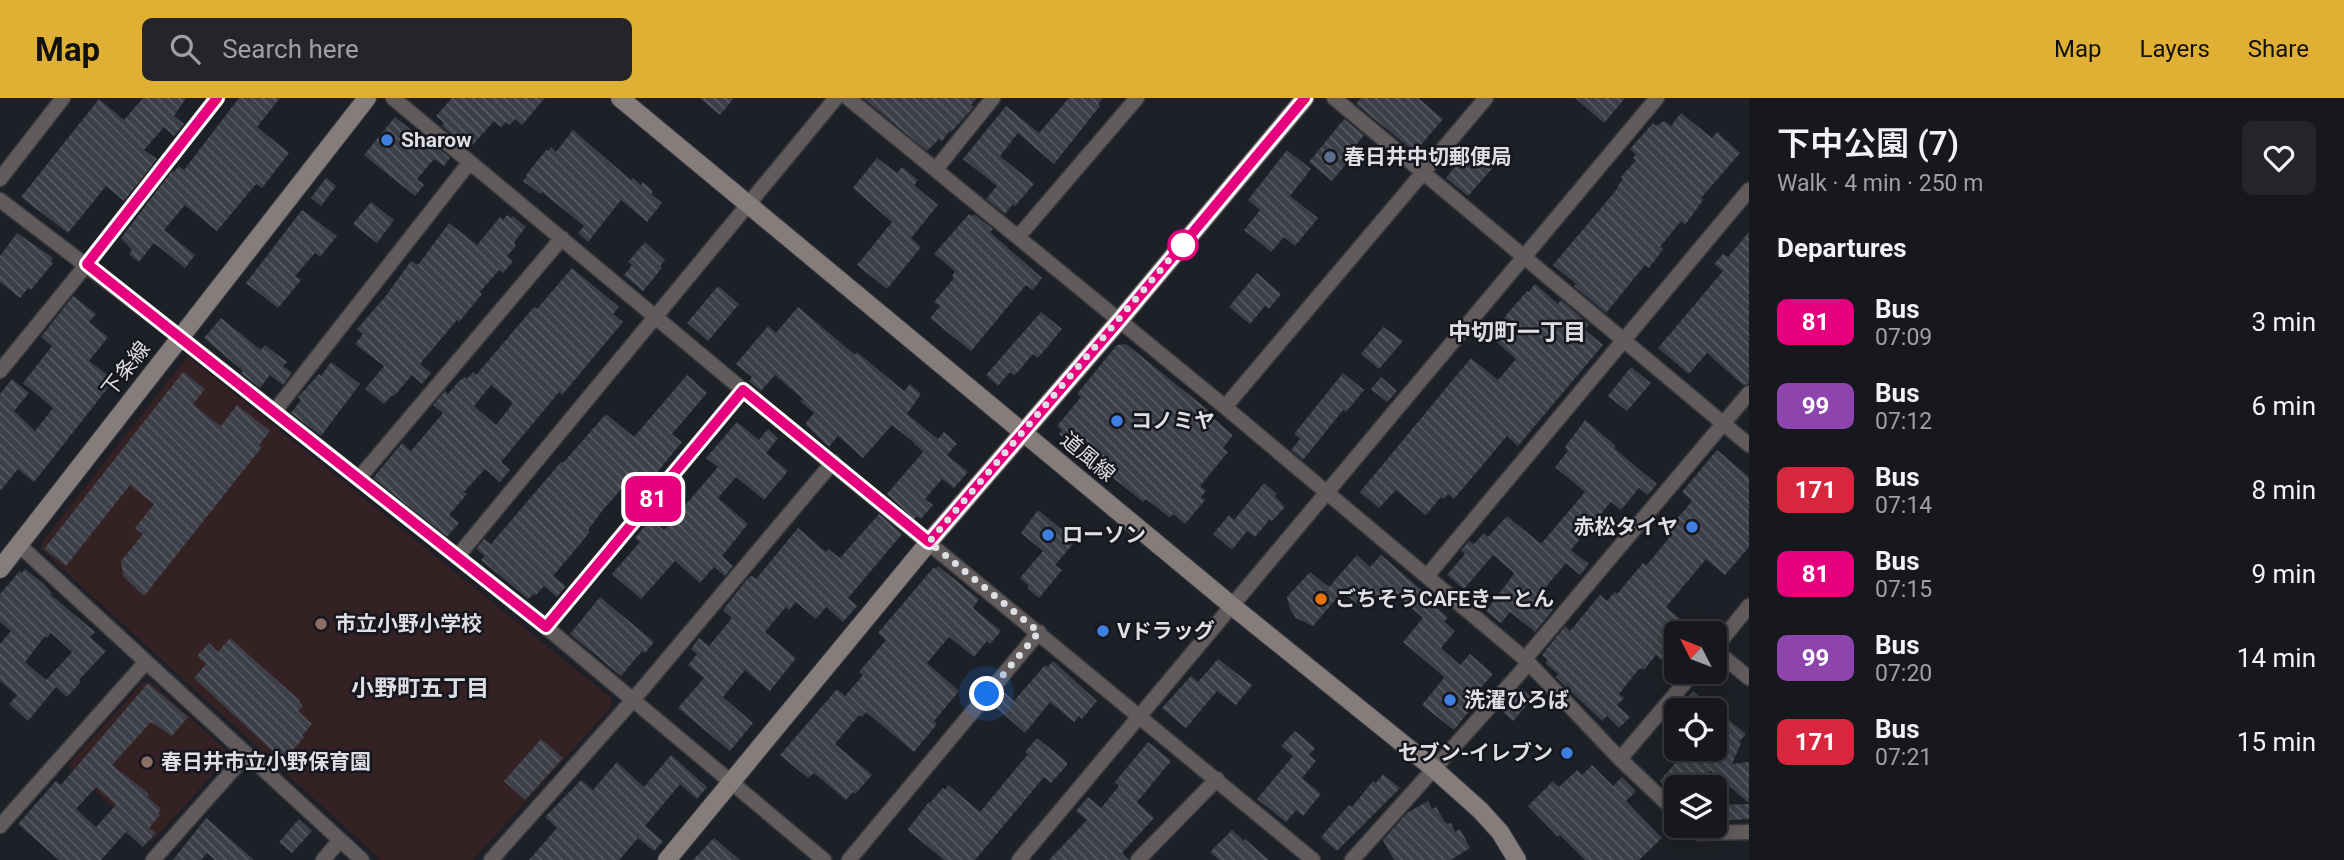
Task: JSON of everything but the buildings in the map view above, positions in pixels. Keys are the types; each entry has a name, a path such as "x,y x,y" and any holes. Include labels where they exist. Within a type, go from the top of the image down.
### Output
{"street":[{"path":"0,179 64,98"},
{"path":"0,371 217,98"},
{"name":"下条線","path":"0,569 367,98"},
{"path":"393,98 1314,860"},
{"name":"道風線","path":"621,98 1231,605 1433,768 1480,810 1500,832 1517,860"},
{"path":"457,557 836,98"},
{"path":"848,98 1225,407 1527,661 1664,800"},
{"path":"936,169 993,98"},
{"path":"1018,237 1137,98"},
{"path":"667,860 929,542 1119,321 1305,98"},
{"path":"1334,98 1749,445"},
{"path":"1225,407 1486,98"},
{"path":"1019,860 1657,98"},
{"path":"274,412 470,163"},
{"path":"1427,576 1749,190"},
{"path":"0,200 87,264 546,627 824,860"},
{"path":"359,478 562,238"},
{"path":"546,627 743,390"},
{"path":"1352,860 1527,661 1749,393"},
{"path":"491,860 633,700 832,462"},
{"path":"19,545 362,860"},
{"path":"1727,634 1749,606"},
{"path":"849,860 1039,632"},
{"path":"1727,659 1749,678"},
{"path":"0,825 145,663"},
{"path":"1620,758 1684,684"},
{"path":"153,860 247,754"},
{"path":"1138,860 1216,779"},
{"path":"1727,833 1749,832"},
{"path":"323,860 340,840"}],"shaded area":[{"name":"市立小野小学校","path":"186,358 190,358 611,698 611,707 473,860 381,860 41,549 42,542"},
{"name":"春日井市立小野保育園","path":"143,682 151,682 227,751 227,758 152,842 67,766"}],"bus line":[{"name":"81","path":"217,98 87,264 546,627 743,390 929,542 1119,321 1305,98"}],"place":[{"name":"Sharow","path":"387,140"},
{"name":"春日井中切郵便局","path":"1330,157"},
{"name":"コノミヤ","path":"1117,421"},
{"name":"赤松タイヤ","path":"1692,527"},
{"name":"ローソン","path":"1048,535"},
{"name":"ごちそうCAFEきーとん","path":"1321,599"},
{"name":"市立小野小学校","path":"321,624"},
{"name":"Vドラッグ","path":"1103,631"},
{"name":"洗濯ひろば","path":"1450,700"},
{"name":"セブン-イレブン","path":"1567,753"},
{"name":"春日井市立小野保育園","path":"147,762"}],"district":[{"name":"中切町一丁目","path":"1517,332"},
{"name":"小野町五丁目","path":"420,688"}],"route":[{"path":"987,694 1039,632 929,542 1186,240 1183,245"}]}
